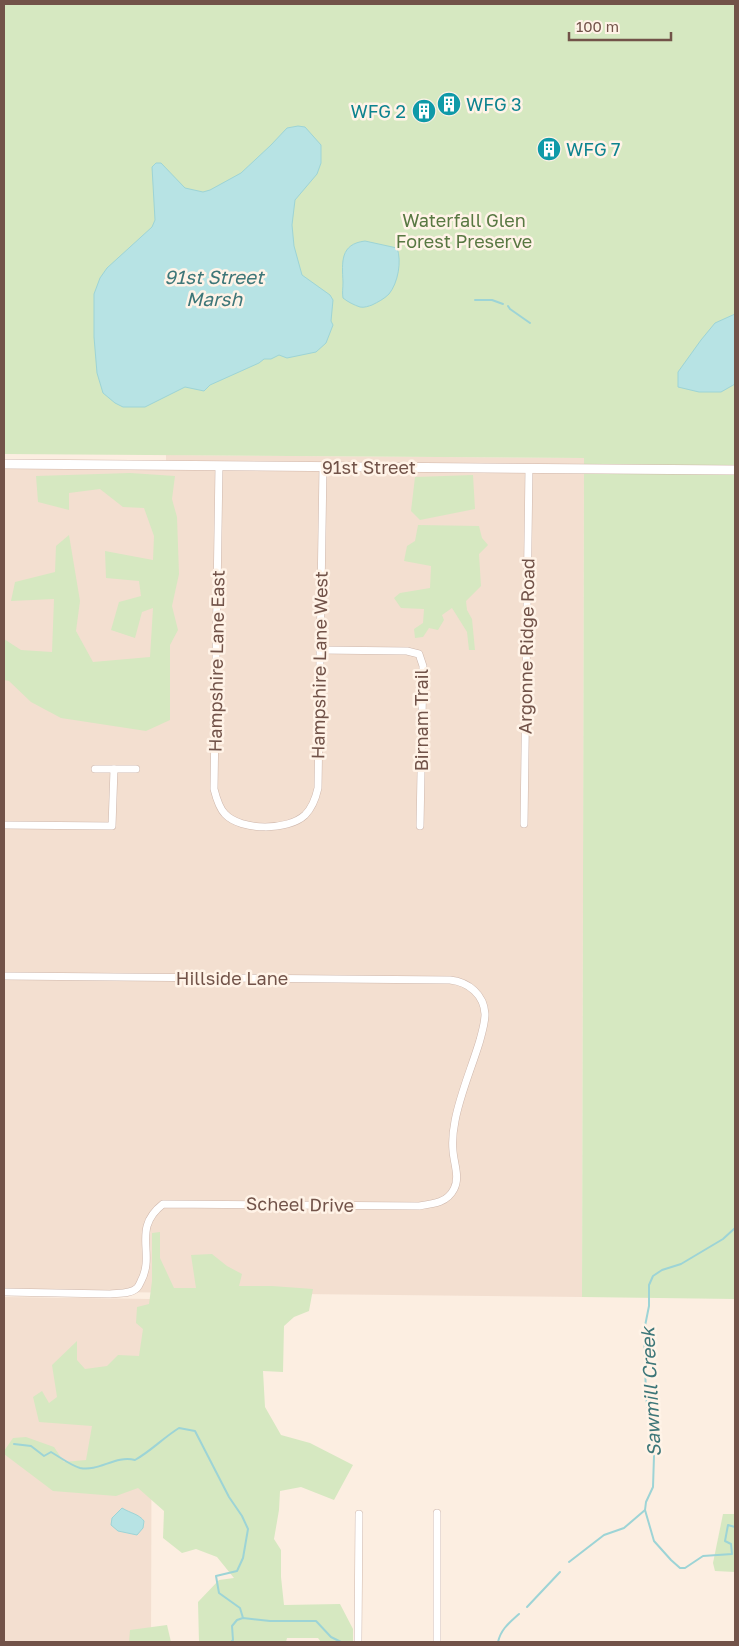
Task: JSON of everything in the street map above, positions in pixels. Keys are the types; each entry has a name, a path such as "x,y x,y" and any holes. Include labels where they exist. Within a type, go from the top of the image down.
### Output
{"main road":[{"name":"91st Street","path":"4,464 735,470"}],"street":[{"name":"Hampshire Lane East","path":"219,466 214,790 225,814 243,824 262,826"},
{"name":"Hampshire Lane West","path":"262,826 284,825 305,815 315,798 318,788 322,466"},
{"name":"Argonne Ridge Road","path":"524,824 529,468"},
{"name":"Birnam Trail","path":"320,650 407,652 419,654 423,666 420,826"},
{"path":"96,769 136,769"},
{"path":"4,825 112,826 114,769"},
{"name":"Hillside Lane","path":"4,976 459,981 476,991 483,1003 485,1016 473,1065 455,1120 453,1152 457,1179 455,1187 447,1199"},
{"name":"Scheel Drive","path":"4,1292 126,1293 138,1288 145,1273 146,1228 155,1211 163,1204 418,1206 434,1204 447,1199"},
{"path":"437,1513 437,1642"},
{"path":"358,1642 359,1514"}],"shaded area":[{"path":"166,455 584,458 582,1297 4,1291 4,467 166,468"},
{"path":"4,1297 152,1299 151,1642 4,1642"}],"green space":[{"name":"Waterfall Glen Forest Preserve","path":"4,4 735,4 735,1299 582,1297 584,458 4,454"},
{"path":"130,473 175,476 172,499 177,517 179,574 172,606 178,630 170,645 170,720 146,731 61,718 31,702 9,681 4,680 4,639 21,650 52,652 54,599 11,601 15,582 55,572 56,546 69,535 80,601 76,631 93,662 150,657 153,608 142,612 135,638 111,630 119,602 141,596 139,581 106,578 105,551 153,560 154,536 144,508 123,507 100,489 69,493 69,510 38,502 36,476"},
{"path":"473,475 475,509 420,520 411,511 415,477"},
{"path":"418,525 479,526 482,538 488,545 479,554 481,586 466,601 467,610 472,619 475,650 469,650 467,632 452,608 442,615 444,620 438,630 429,628 423,637 415,638 414,629 423,623 424,609 401,608 394,598 400,593 430,588 431,566 404,561 407,546 415,541"},
{"path":"160,1232 160,1258 174,1288 196,1288 191,1255 212,1254 227,1266 242,1274 239,1286 313,1289 309,1311 294,1317 284,1326 283,1372 263,1371 265,1407 281,1435 310,1443 353,1465 334,1500 301,1487 280,1491 274,1539 281,1550 284,1605 340,1604 353,1629 353,1642 321,1642 318,1638 287,1638 286,1642 199,1642 198,1602 219,1580 234,1578 217,1557 196,1549 182,1553 163,1538 164,1511 138,1488 116,1496 53,1491 4,1454 13,1438 26,1437 54,1447 64,1462 86,1460 92,1426 39,1422 33,1397 42,1391 49,1403 57,1397 52,1365 77,1341 77,1360 85,1369 107,1366 118,1355 139,1356 143,1329 136,1323 137,1307 149,1304 152,1281 152,1233"},
{"path":"723,1514 735,1514 735,1572 715,1571 713,1563"},
{"path":"167,1625 171,1642 129,1642 130,1630"}],"water":[{"name":"91st Street Marsh","path":"305,127 321,145 321,163 317,174 295,200 292,225 294,246 302,275 330,295 333,300 331,321 333,325 326,343 316,352 287,358 279,355 271,359 264,359 210,385 204,391 185,387 145,407 123,407 115,403 103,393 97,373 94,337 94,294 100,278 107,268 152,227 155,220 152,167 156,163 161,163 185,188 203,192 241,173 287,128"},
{"path":"365,241 397,248 399,265 395,284 389,294 372,305 362,307 343,298 342,268 344,255 347,250 357,243"},
{"path":"735,314 735,384 721,392 699,392 678,387 678,372 701,340 715,323"},
{"path":"122,1508 137,1515 144,1521 143,1528 137,1535 118,1531 111,1525 112,1518"}],"waterway":[{"path":"475,300 492,300 503,304"},
{"path":"508,306 530,323"},
{"name":"Sawmill Creek","path":"735,1228 723,1239 681,1264 662,1270 653,1276 649,1285 649,1306 644,1331 646,1396 654,1456 653,1487 646,1502 645,1510 654,1541 680,1568 685,1568 703,1556 732,1554 731,1544 725,1541 728,1525 735,1527"},
{"path":"14,1444 31,1446 44,1456 51,1452 73,1465 87,1469 121,1460 135,1460 179,1428 195,1431 248,1529 243,1558 237,1571 216,1576 219,1593 240,1608 243,1618"},
{"name":"Sawmill Creek","path":"569,1562 604,1535 624,1528 645,1510"},
{"name":"Sawmill Creek","path":"527,1607 560,1572"},
{"name":"Sawmill Creek","path":"498,1642 503,1630 519,1614"},
{"name":"Sawmill Creek","path":"231,1642 233,1640 232,1626 237,1620 243,1618 270,1621 316,1621 331,1637 341,1642"}],"place":[{"name":"WFG 3","path":"449,104"},
{"name":"WFG 2","path":"424,111"},
{"name":"WFG 7","path":"549,149"}]}
